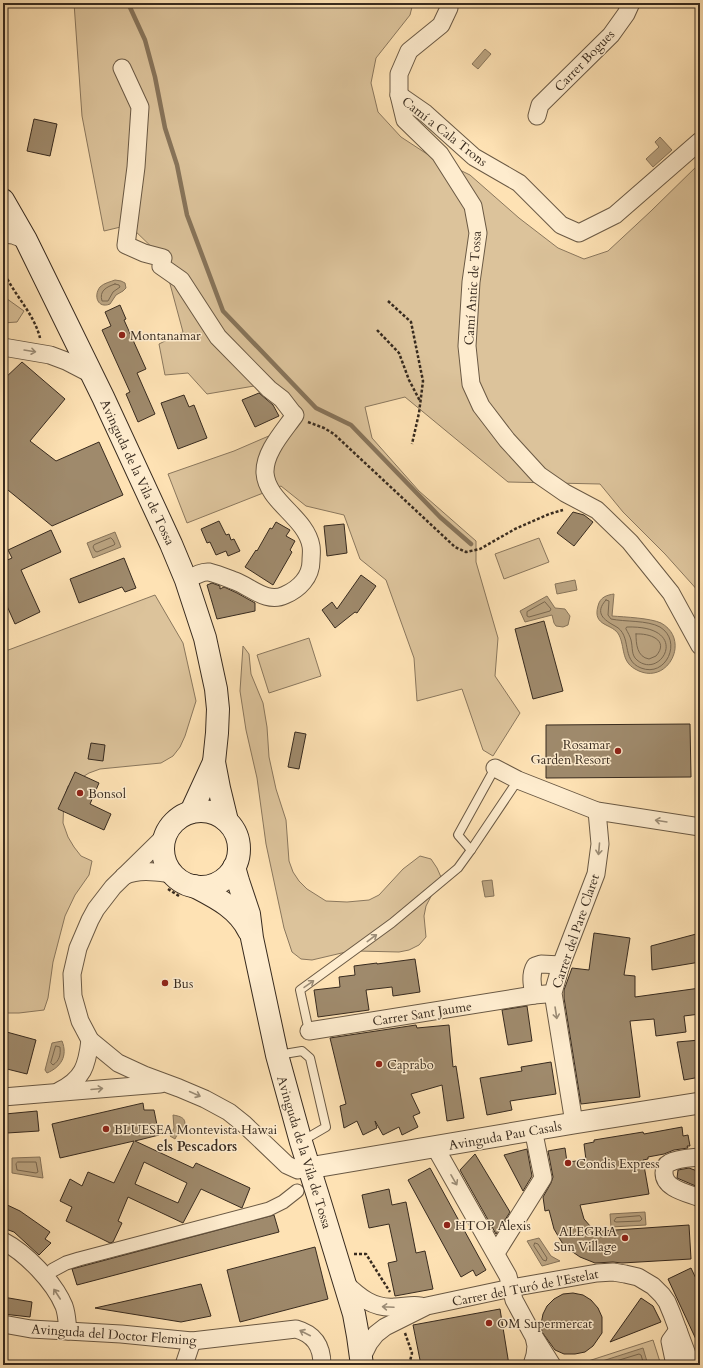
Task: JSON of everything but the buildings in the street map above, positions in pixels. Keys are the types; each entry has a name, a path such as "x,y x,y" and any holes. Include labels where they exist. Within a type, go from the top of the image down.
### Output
{"main road":[{"name":"Avinguda de la Vila de Tossa","path":"3,200 26,240 93,376 172,544 186,580 205,638 216,689 218,709 214,762 227,821"},
{"name":"Avinguda de la Vila de Tossa","path":"192,812 214,762"},
{"path":"206,811 213,812 227,821 233,828 239,843 238,858 234,867 226,877 218,882 188,892 182,882 169,881 164,858 165,836 176,820 192,812 206,811"},
{"name":"Avinguda de la Vila de Tossa","path":"234,867 249,914 252,938 277,1055 301,1142 354,1314 362,1362"},
{"name":"Avinguda de la Vila de Tossa","path":"188,892 214,896 234,910 246,926 252,938"}],"street":[{"name":"Camí Antic de Tossa","path":"449,3 449,8 441,25 409,51 399,74 399,95 405,120 440,154 472,206 478,233 471,282 467,346 471,384 481,406 507,440 539,475 597,510 630,542 671,593 700,646"},
{"name":"Carrer Bogues","path":"538,116 540,105 611,35 626,14 631,3"},
{"path":"122,68 140,107 136,167 126,245 144,253 163,258 162,266 181,280 218,337 269,389 282,399 296,415 268,456 265,473 267,483 273,492 301,524 308,535 312,546 311,565 308,575 296,588 283,596 275,598 265,597 236,581 207,572 186,580"},
{"name":"Camí a Cala Trons","path":"399,95 425,113 474,156 518,183 561,225 579,233 615,215 700,141"},
{"path":"3,234 14,235 26,240"},
{"path":"6,346 60,350 66,344 70,330"},
{"path":"46,348 93,376"},
{"path":"495,768 518,780 597,811 700,827"},
{"name":"Carrer del Pare Claret","path":"574,1123 553,993 561,965 596,874 600,844 597,811"},
{"path":"165,836 120,878 105,896 90,920 78,948 72,974 72,996 80,1021 94,1044 118,1063 132,1070 193,1093 229,1112 244,1124 287,1165 298,1170 309,1168"},
{"path":"120,878 131,873 144,871 169,881"},
{"path":"534,995 532,970 535,966 541,964 561,965"},
{"name":"Carrer Sant Jaume","path":"309,1031 553,993"},
{"path":"58,1092 75,1082 86,1063 94,1044"},
{"path":"3,1097 145,1084 168,1084"},
{"name":"Avinguda Pau Casals","path":"309,1168 700,1103"},
{"path":"496,1253 543,1178 533,1130"},
{"path":"435,1147 496,1253 508,1276 519,1310 551,1365"},
{"path":"700,1157 675,1160 668,1163 664,1168 664,1178 669,1185 700,1198"},
{"path":"53,1270 66,1263 79,1259 269,1208 283,1202 297,1191"},
{"path":"3,1241 16,1248 28,1258 58,1295 64,1308 68,1331"},
{"name":"Carrer del Turó de l'Estelat","path":"362,1362 369,1343 376,1334 385,1327 427,1306 511,1288 597,1273 613,1272 638,1277 653,1286 662,1295 667,1302 691,1365"},
{"name":"Carrer del Turó de l'Estelat","path":"345,1283 371,1304 387,1308 408,1305 427,1306"},
{"name":"Avinguda del Doctor Fleming","path":"3,1324 31,1329 121,1334 192,1341 296,1329 310,1335 316,1341 321,1349 322,1365"},
{"path":"675,1365 670,1341 678,1330"},
{"path":"532,1365 536,1346 534,1336"},
{"path":"184,1365 192,1341"},
{"path":"532,1365 538,1360 544,1360 551,1365"}],"lane":[{"path":"472,850 458,835 495,768"},
{"path":"309,1031 300,990 392,923 458,868 472,850 518,780"},
{"path":"277,1055 302,1051 310,1058 326,1127 301,1142"}],"path":[{"path":"3,271 9,284 36,325 46,348"},
{"path":"388,301 411,322 423,381 412,444"},
{"path":"377,330 399,353 409,380 420,402"},
{"path":"296,415 301,419 324,428 334,434 455,547 466,552 480,549 515,529 549,514 563,510"},
{"path":"169,881 188,892"},
{"path":"352,1255 366,1254 390,1293"},
{"path":"404,1332 412,1353 409,1365"}],"shaded area":[{"path":"74,3 413,3 410,15 376,58 371,83 378,112 401,137 427,154 470,175 519,218 558,248 584,259 608,251 700,163 700,593 665,554 623,512 600,484 508,482 405,397 365,407 372,438 419,491 476,541 476,562 498,638 495,676 520,713 493,756 483,750 462,689 417,701 414,658 386,580 360,559 344,515 306,506 281,486 187,523 168,474 234,451 278,432 287,417 260,385 207,394 188,373 165,375 159,344 183,332 163,258 129,225 104,231 82,116"},
{"path":"3,296 24,311 17,322 3,323"},
{"path":"539,538 549,562 504,579 495,554"},
{"path":"155,595 183,643 196,701 185,736 180,747 173,756 161,763 100,769 89,773 68,786 64,798 63,823 68,837 74,847 81,856 92,861 89,875 75,895 65,916 53,962 48,998 44,1010 3,1013 3,652"},
{"path":"309,638 321,676 269,693 257,655"},
{"path":"243,646 249,654 251,674 263,703 267,727 269,757 276,789 286,820 289,861 293,872 307,889 326,901 347,902 369,900 379,895 403,869 420,856 431,859 441,877 426,906 424,916 426,937 419,945 409,950 399,952 346,952 312,960 301,959 292,952 284,928 266,844 257,778 246,730 240,691"},
{"path":"653,1340 661,1365 579,1365 579,1364"}],"water":[{"path":"485,49 491,54 478,69 472,64"},
{"path":"660,137 672,150 653,167 646,159 659,147 655,142"},
{"path":"115,280 125,283 126,288 116,295 110,304 102,305 97,298 100,287"},
{"path":"115,532 121,547 93,558 87,543"},
{"path":"575,580 577,590 557,594 555,584"},
{"path":"614,594 612,616 656,621 661,623 670,631 675,640 675,650 672,660 657,672 647,673 631,666 625,658 619,635 616,631 604,624 598,618 597,613 599,603 606,596"},
{"path":"547,596 555,608 565,609 570,616 568,625 563,627 556,626 552,615 525,622 520,611"},
{"path":"492,880 494,896 485,897 482,881"},
{"path":"62,1041 64,1046 64,1056 56,1068 47,1073 45,1070 52,1043"},
{"path":"173,1115 182,1118 185,1122 183,1132 178,1133 175,1139 170,1136 174,1128"},
{"path":"40,1157 43,1178 12,1173 12,1158"},
{"path":"645,1212 646,1225 611,1227 610,1214"},
{"path":"539,1238 551,1256 560,1261 542,1266 527,1241"},
{"path":"643,1348 648,1365 593,1365 593,1364"}],"waterway":[{"path":"128,3 145,40 155,77 165,128 177,165 187,215 223,311 316,408 351,425 440,517 471,544"}],"place":[{"name":"Montanamar","path":"122,335"},
{"name":"Rosamar Garden Resort","path":"618,751"},
{"name":"Bonsol","path":"80,793"},
{"name":"Bus","path":"165,983"},
{"name":"Caprabo","path":"379,1064"},
{"name":"BLUESEA Montevista Hawai","path":"106,1129"},
{"name":"Condis Express","path":"568,1163"},
{"name":"HTOP Alexis","path":"447,1225"},
{"name":"ALEGRIA Sun Village","path":"625,1238"},
{"name":"OM Supermercat","path":"489,1323"}],"district":[{"name":"els Pescadors","path":"197,1146"}]}
